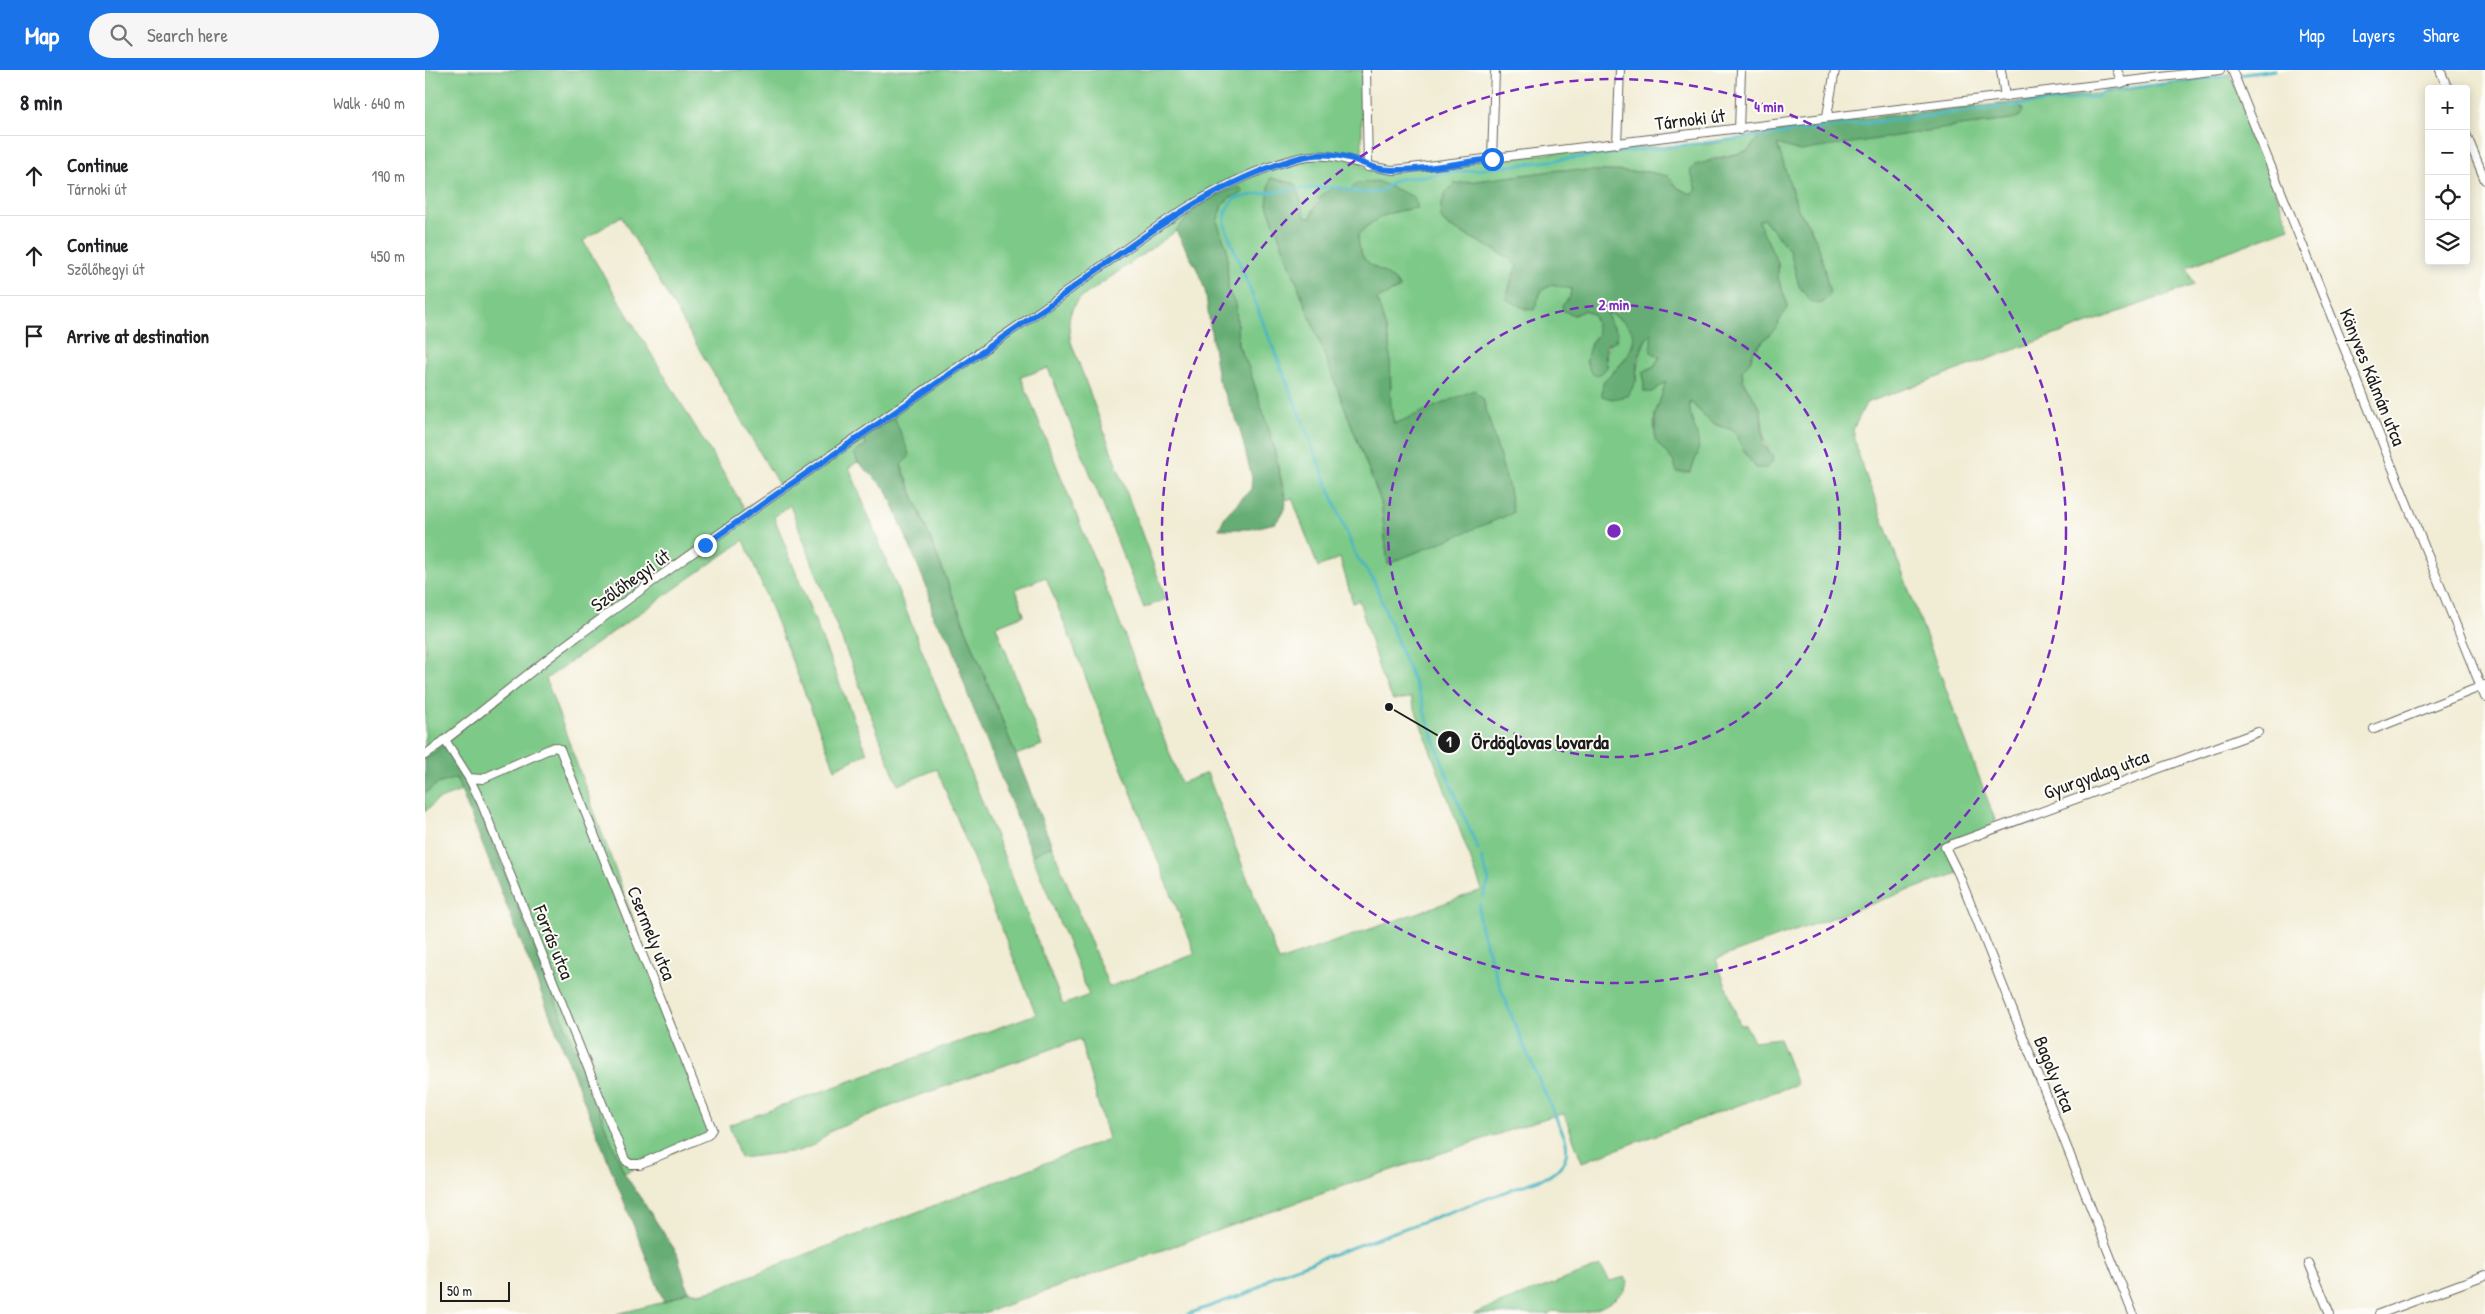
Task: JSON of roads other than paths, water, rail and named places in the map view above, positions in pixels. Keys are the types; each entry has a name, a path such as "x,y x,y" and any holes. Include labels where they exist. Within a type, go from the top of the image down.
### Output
{"street":[{"path":"1366,70 1368,167"},
{"path":"1492,159 1495,70"},
{"path":"1617,144 1620,70"},
{"path":"1739,130 1741,70"},
{"path":"1827,116 1835,70"},
{"path":"2001,70 2005,97"},
{"path":"2117,70 2122,83"},
{"name":"Tárnoki út","path":"1230,185 1296,159 1316,155 1349,158 1368,167 1394,170 1739,130 1827,116 2005,97 2220,70"},
{"name":"Könyves Kálmán utca","path":"2232,70 2483,686 2485,697"},
{"path":"2440,70 2446,85"},
{"path":"2470,144 2485,180"},
{"name":"Szőlőhegyi út","path":"425,755 566,645 849,442 1165,222 1230,185"},
{"path":"2374,729 2483,686"},
{"name":"Gyurgyalag utca","path":"1945,847 2258,732"},
{"name":"Forrás utca","path":"445,740 469,778 625,1160"},
{"name":"Csermely utca","path":"469,778 475,780 489,776 554,747 560,749 563,755 713,1129 708,1135 640,1164 630,1164 625,1160"},
{"name":"Bagoly utca","path":"1945,847 1959,875 2133,1314"},
{"path":"2309,1262 2329,1314"},
{"path":"2379,1314 2485,1275"}],"waterway":[{"path":"2238,75 2275,70"},
{"path":"2007,106 2097,97 2106,91 2227,76"},
{"path":"1478,849 1448,778 1424,711 1423,703 1374,581 1355,554 1226,229 1225,216 1227,208 1236,198 1259,194 1330,187 1373,193 1383,190 1393,181 1399,179 2003,107"},
{"path":"1481,857 1489,881 1483,897"},
{"path":"1188,1314 1253,1291 1273,1276 1549,1176 1565,1160 1567,1150 1565,1138 1507,1005 1484,939 1479,918 1480,904"}],"place":[{"name":"Ördöglovas lovarda","path":"1389,707"}]}
